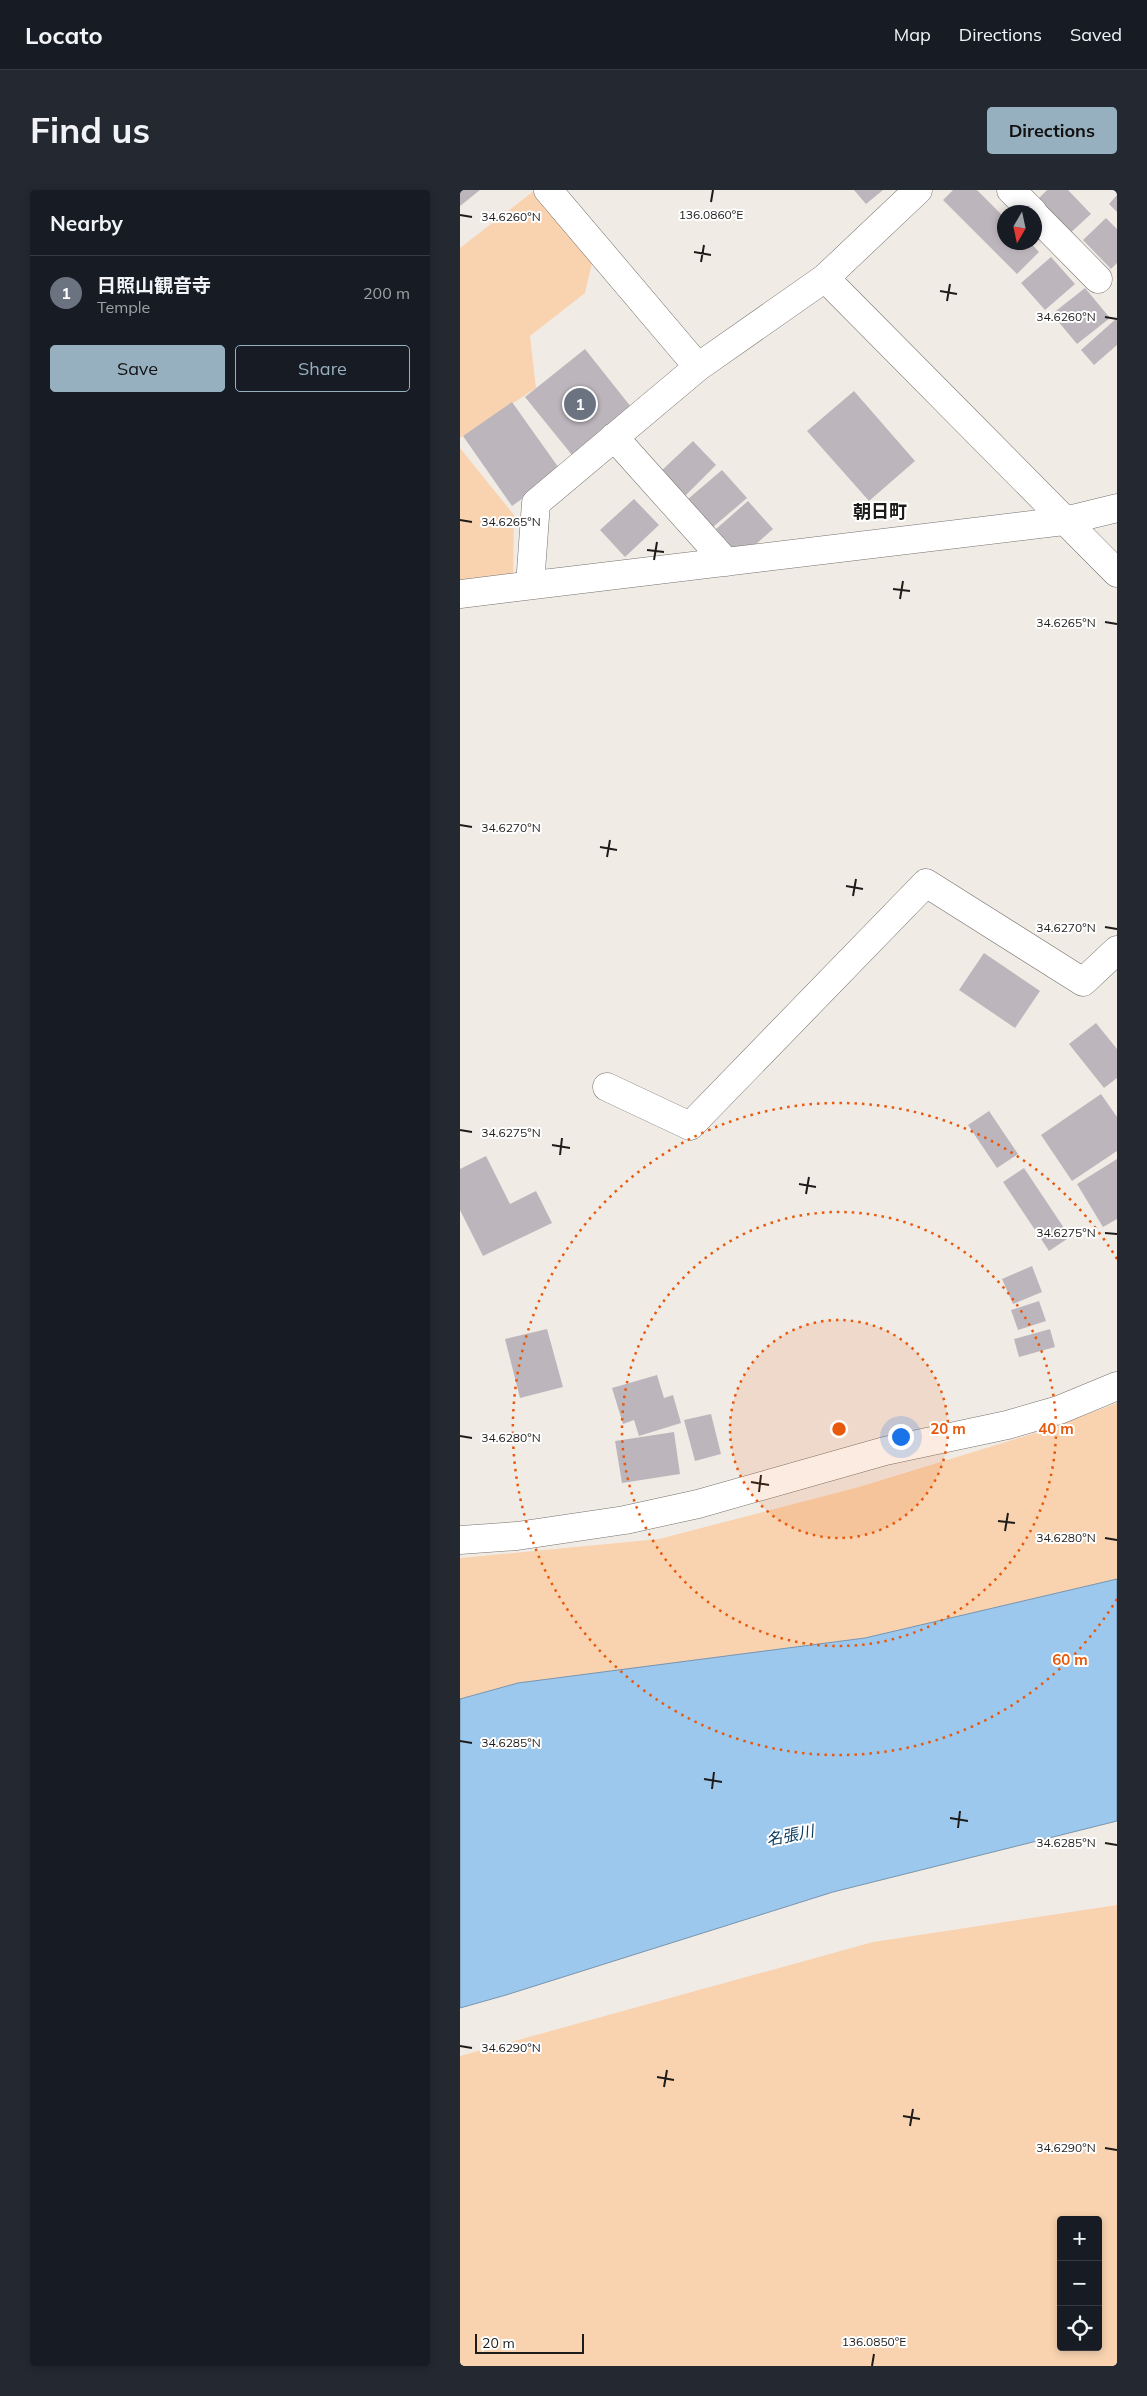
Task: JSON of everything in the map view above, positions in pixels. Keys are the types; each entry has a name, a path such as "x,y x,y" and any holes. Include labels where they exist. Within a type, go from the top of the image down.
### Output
{"street":[{"path":"548,190 698,367"},
{"path":"530,585 536,503 698,367 825,278 918,190"},
{"path":"1011,190 1025,205"},
{"path":"1042,222 1098,279"},
{"path":"825,278 1117,573"},
{"path":"614,437 726,562"},
{"path":"460,594 1064,521 1117,508"},
{"path":"607,1087 690,1126 926,883 1082,982 1117,950"},
{"path":"460,1540 517,1536 625,1520 698,1504 885,1451 948,1440 1007,1425 1059,1410 1117,1386"}],"shaded area":[{"path":"535,190 592,263 585,293 530,336 536,388 460,438 460,248"},
{"path":"460,448 514,515 513,581 460,584"},
{"path":"1117,1403 1117,1579 865,1638 518,1683 460,1699 460,1558 659,1539 859,1487 1048,1429"},
{"path":"1117,1905 1117,2366 460,2366 460,2056 873,1942"}],"water":[{"name":"名張川","path":"1117,1579 1117,1821 833,1892 460,2008 460,1699 518,1683 865,1638"}],"building":[{"path":"460,190 480,190 460,206"},
{"path":"854,190 883,190 866,204"},
{"path":"953,190 977,190 997,210 997,250 1037,250 1039,252 1017,274 943,200"},
{"path":"1047,190 1068,190 1091,214 1068,235 1042,207 1042,205 1036,201"},
{"path":"1117,195 1117,212 1109,204"},
{"path":"1106,218 1117,229 1117,263 1111,269 1083,240"},
{"path":"1051,257 1075,284 1045,310 1021,283"},
{"path":"1085,288 1110,318 1077,344 1052,314"},
{"path":"1117,318 1117,345 1094,365 1081,350"},
{"path":"585,349 635,412 576,460 525,397"},
{"path":"854,391 915,461 869,501 807,431"},
{"path":"512,402 561,471 512,506 463,436"},
{"path":"693,441 716,465 684,497 660,472"},
{"path":"722,470 747,498 713,527 688,499"},
{"path":"634,499 659,525 625,557 600,530"},
{"path":"748,501 773,529 741,557 716,529"},
{"path":"984,953 1040,991 1015,1028 959,990"},
{"path":"1096,1023 1117,1049 1117,1078 1104,1088 1069,1044"},
{"path":"1101,1094 1117,1117 1117,1151 1072,1181 1041,1135"},
{"path":"989,1111 1018,1154 997,1168 968,1125"},
{"path":"486,1156 510,1204 536,1191 552,1223 483,1256 460,1210 460,1169"},
{"path":"1117,1159 1117,1219 1103,1227 1077,1184"},
{"path":"1024,1168 1070,1237 1049,1251 1003,1182"},
{"path":"1032,1266 1042,1292 1013,1304 1002,1279"},
{"path":"1039,1301 1046,1321 1018,1330 1011,1310"},
{"path":"547,1329 563,1387 520,1398 505,1339"},
{"path":"1050,1329 1055,1347 1019,1357 1014,1339"},
{"path":"657,1375 664,1398 673,1395 681,1423 639,1436 634,1420 623,1424 612,1388"},
{"path":"711,1414 721,1454 695,1461 684,1420"},
{"path":"674,1432 680,1474 622,1483 615,1441"}],"place":[{"name":"日照山観音寺","path":"580,404"}],"district":[{"name":"朝日町","path":"880,511"}]}
